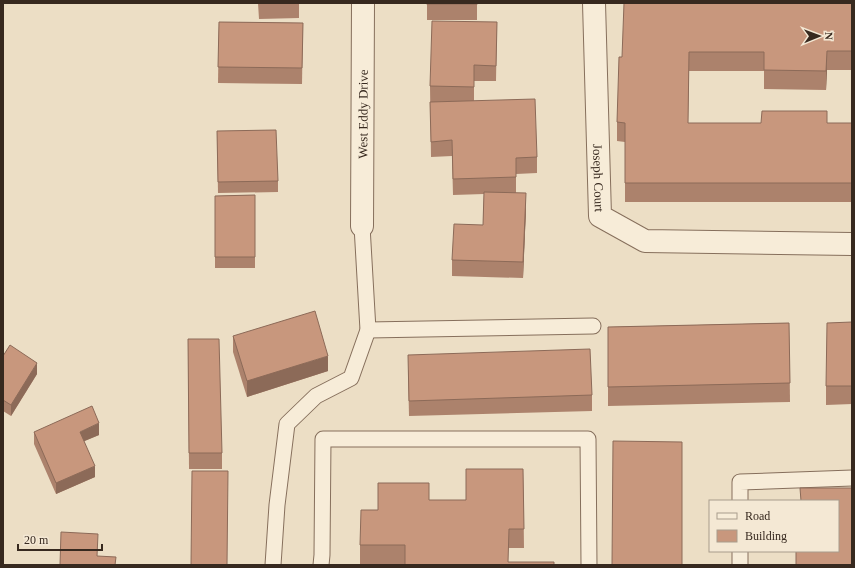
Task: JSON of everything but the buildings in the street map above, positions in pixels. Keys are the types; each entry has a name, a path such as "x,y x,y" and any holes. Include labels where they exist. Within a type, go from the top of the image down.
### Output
{"street":[{"name":"West Eddy Drive","path":"362,226 363,3"},
{"name":"Joseph Court","path":"594,3 600,216 645,240 852,244"}],"lane":[{"path":"273,565 277,505 287,424 316,396 352,378 368,330 362,226"},
{"path":"368,330 593,326"},
{"path":"320,565 322,555 323,439 588,439 589,565"},
{"path":"740,500 740,482 852,478"},
{"path":"740,552 740,565"}]}
